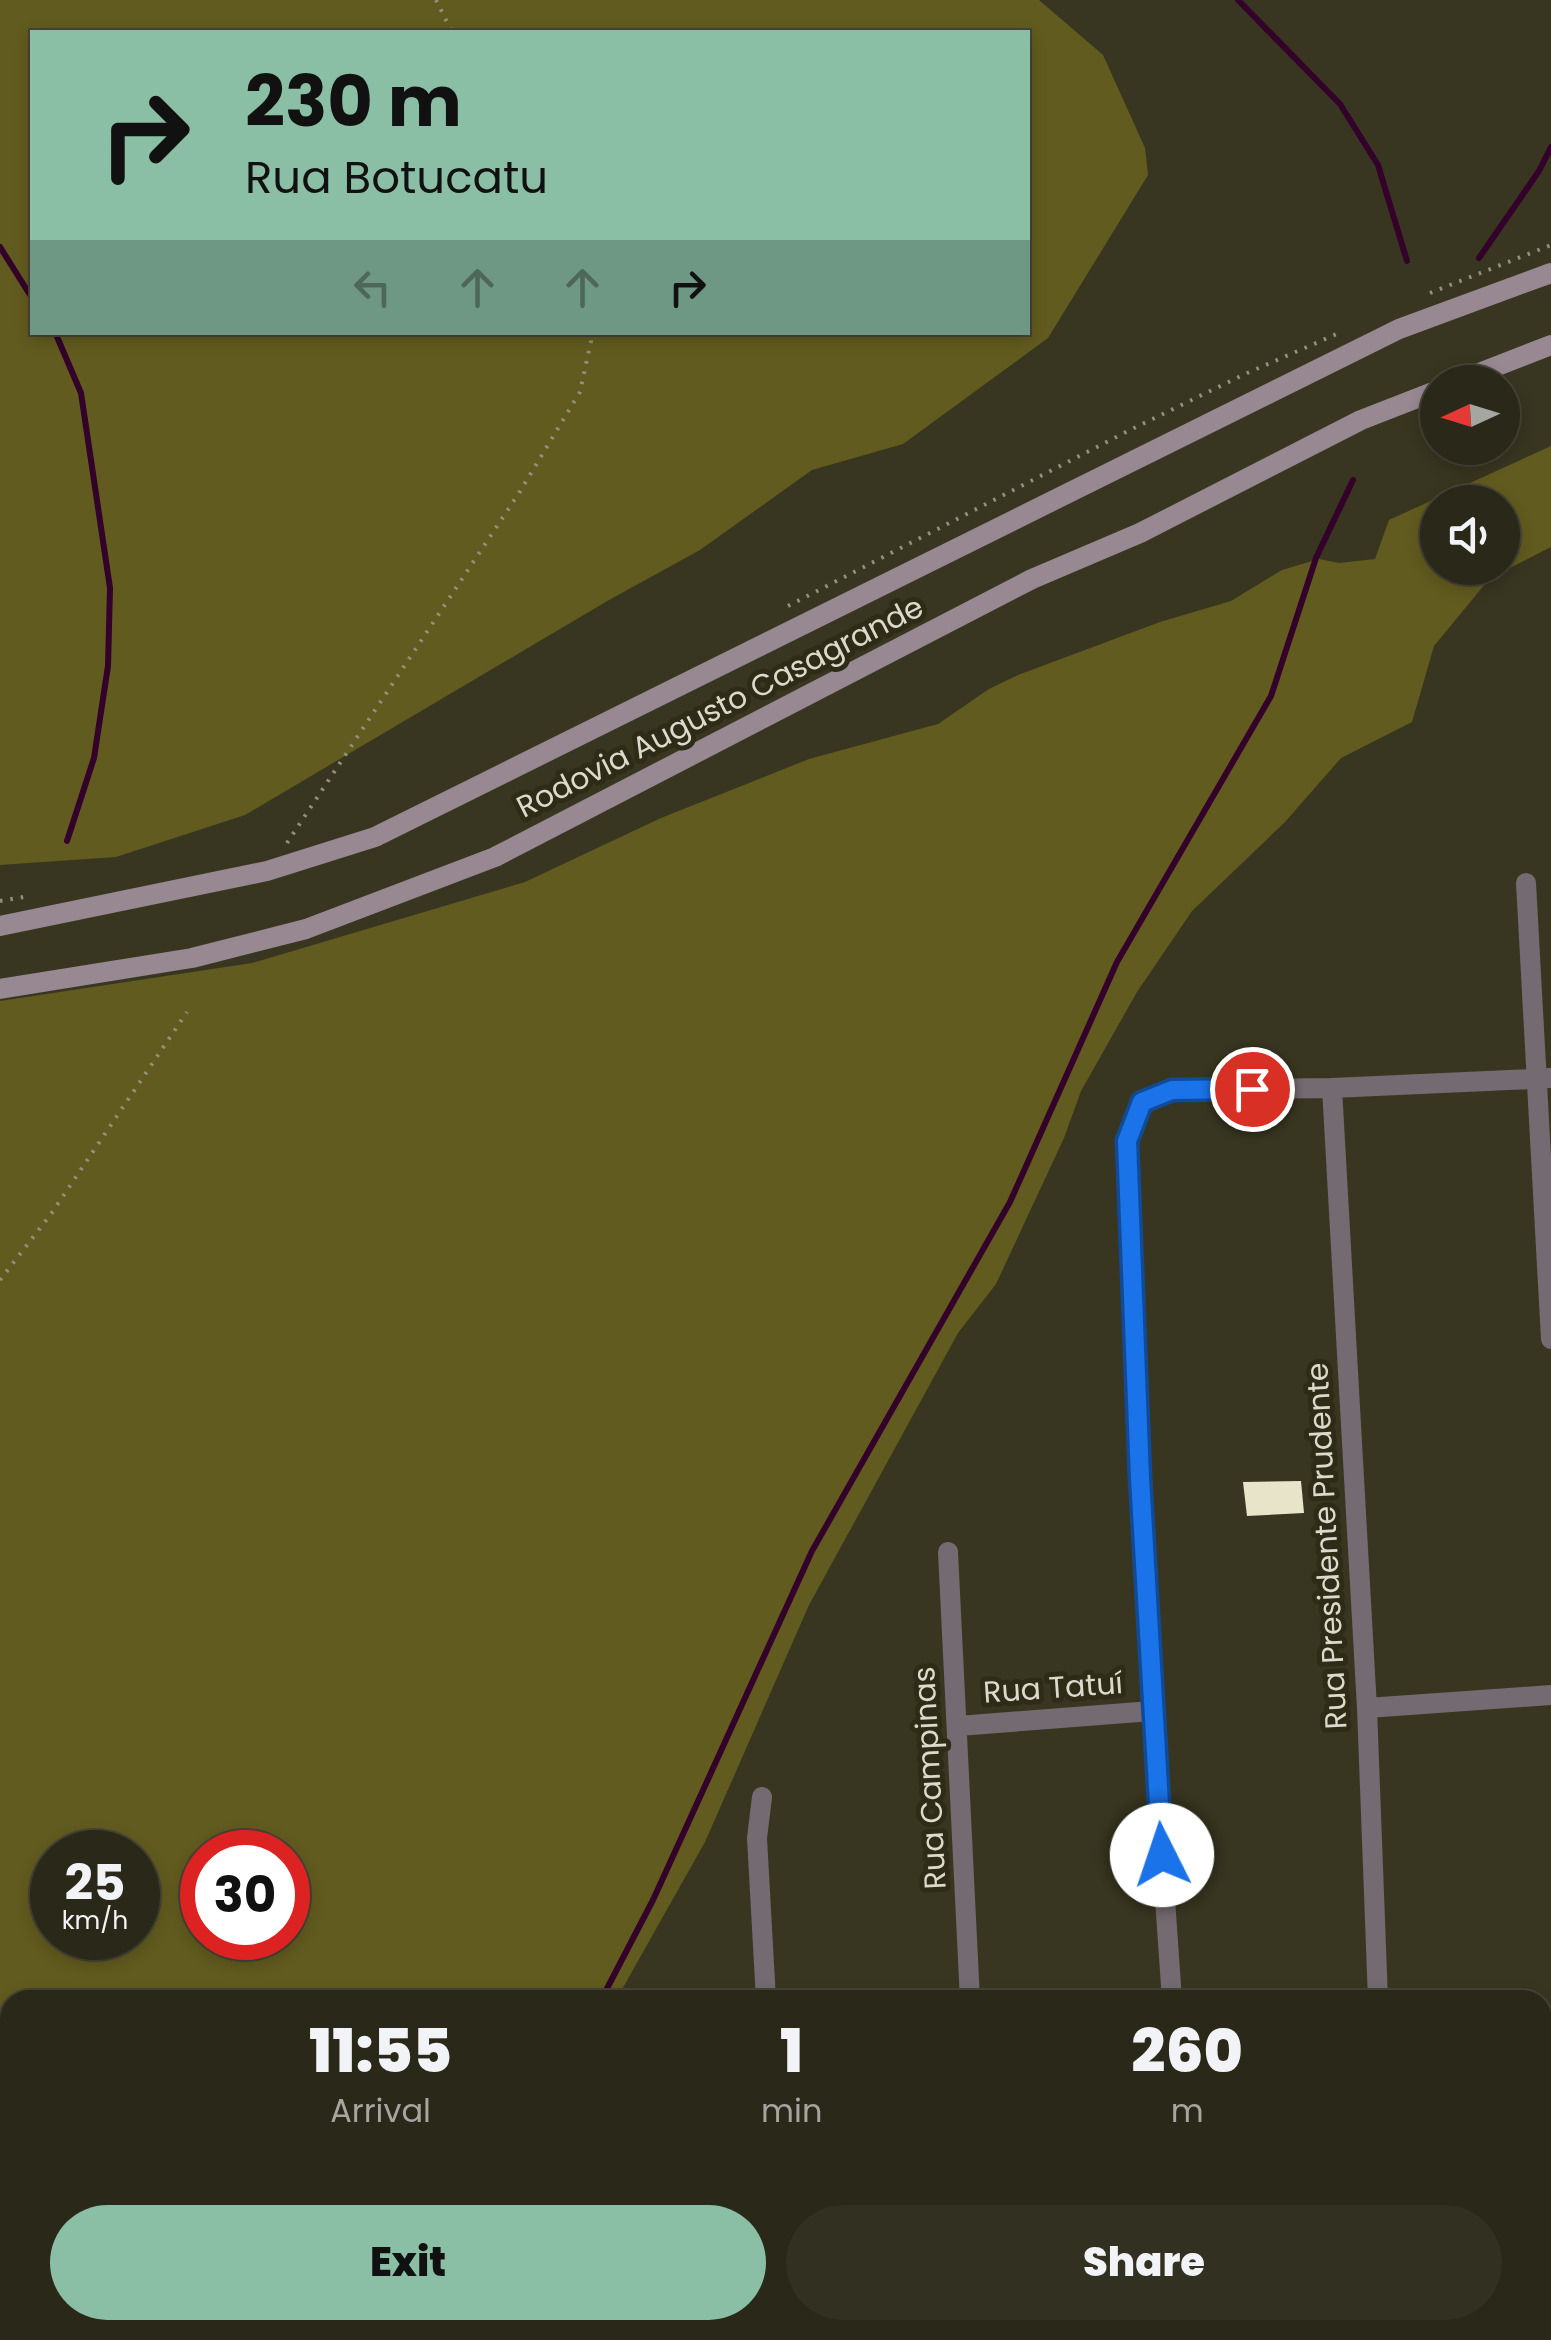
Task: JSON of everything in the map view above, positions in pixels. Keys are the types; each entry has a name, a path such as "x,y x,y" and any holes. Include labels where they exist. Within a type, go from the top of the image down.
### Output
{"main road":[{"path":"0,926 267,872 375,837 1399,328 1551,273"},
{"path":"1500,365 1551,345"},
{"name":"Rodovia Augusto Casagrande","path":"0,990 192,958 306,929 495,857 1032,580 1140,533 1361,420 1420,397"}],"street":[{"path":"1526,883 1544,1078 1551,1338"},
{"path":"1171,1990 1152,1710 1127,1141 1142,1102 1172,1090 1332,1088 1544,1078"},
{"name":"Rua Presidente Prudente","path":"1332,1088 1367,1708 1378,1990"},
{"name":"Rua Campinas","path":"948,1552 970,1990"},
{"path":"1367,1708 1551,1694"},
{"name":"Rua Tatuí","path":"958,1726 1152,1710"},
{"path":"762,1797 757,1838 765,1990"}],"path":[{"path":"436,0 451,30"},
{"path":"1423,296 1551,244"},
{"path":"776,613 1172,409 1354,326"},
{"path":"267,872 519,493 570,409 580,392 590,335"},
{"path":"278,845 297,840"},
{"path":"0,900 34,896"},
{"path":"0,1280 51,1214 187,1012"}],"shaded area":[{"path":"0,0 1039,0 1103,55 1145,148 1148,175 1048,338 903,444 812,470 700,550 245,815 116,857 0,865"},
{"path":"1551,446 1551,547 1520,563 1520,485 1466,485 1509,465 1520,465 1520,460"},
{"path":"1420,506 1420,585 1484,585 1434,646 1412,722 1341,758 1285,822 1192,911 1137,992 1081,1091 1064,1138 996,1284 958,1333 809,1605 705,1842 622,1990 0,1990 0,1001 252,963 525,882 661,818 809,759 938,724 989,689 1018,675 1160,622 1231,601 1282,570 1319,559 1339,563 1375,559 1389,520"}],"building":[{"path":"1301,1481 1304,1513 1247,1516 1243,1482"}],"waterway":[{"path":"1238,0 1340,104 1378,165 1407,261"},
{"path":"1479,258 1551,147"},
{"path":"0,247 30,295"},
{"path":"56,335 81,393 110,588 108,666 94,758 67,841"},
{"path":"606,1990 653,1900 812,1551 1010,1202 1117,962 1271,696 1316,558 1353,480"}],"route":[{"path":"1162,1855 1140,1478 1127,1141 1142,1102 1172,1090 1252,1089"}]}
